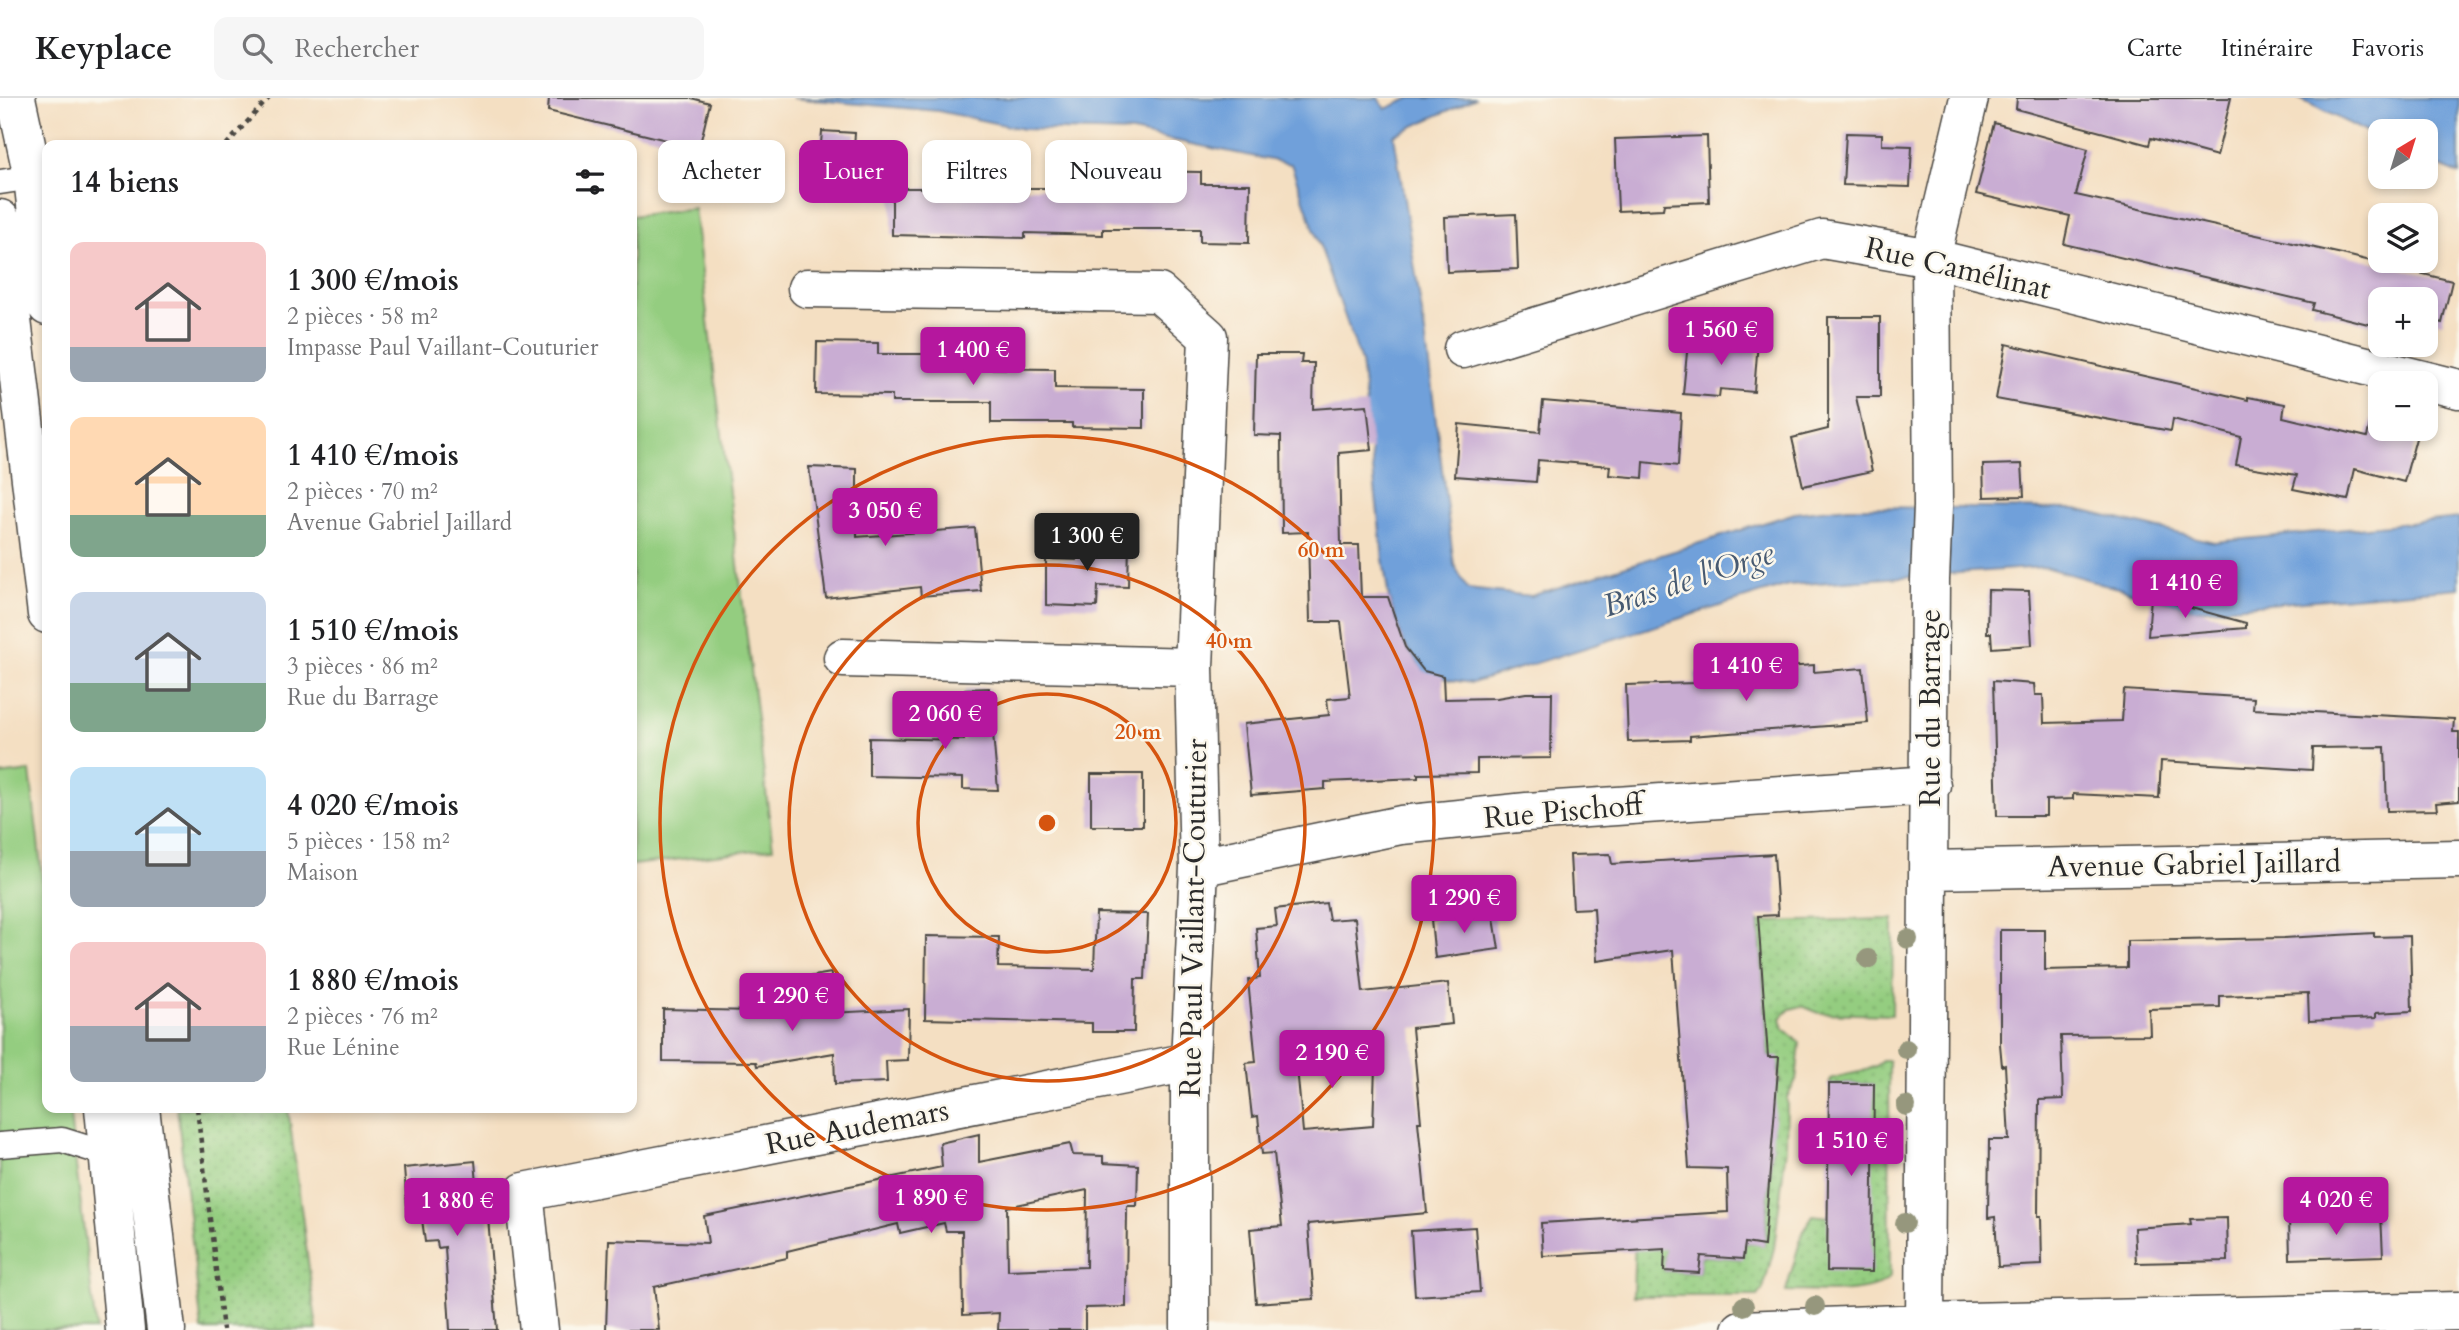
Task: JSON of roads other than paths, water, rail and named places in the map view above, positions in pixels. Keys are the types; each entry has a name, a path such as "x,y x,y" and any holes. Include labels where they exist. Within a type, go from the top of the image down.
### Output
{"street":[{"path":"16,98 16,179 42,286"},
{"name":"Rue du Barrage","path":"1925,1323 1931,785 1930,579 1933,506 1931,258 1969,98"},
{"path":"0,219 42,572"},
{"name":"Rue Camélinat","path":"1463,349 1822,239 1931,258 2459,389"},
{"name":"Rue Paul Vaillant-Couturier","path":"807,288 1159,293 1208,337 1194,667 1199,867 1189,1062 1190,1330"},
{"path":"844,658 1194,667"},
{"name":"Rue Pischoff","path":"1199,867 1401,825 1527,812 1931,785"},
{"name":"Avenue Gabriel Jaillard","path":"1929,870 2459,859"},
{"name":"Rue Audemars","path":"539,1330 524,1192 1189,1062"},
{"path":"106,1113 128,1156 166,1330"},
{"path":"125,1330 128,1156 139,1113"},
{"path":"1741,1330 1925,1323 2459,1311"}],"lane":[{"path":"0,1145 62,1140 128,1156"}],"water":[{"name":"Bras de l'Orge","path":"792,98 1378,98 1385,109 1411,98 1476,98 1394,135 1425,333 1454,565 1468,589 1531,596 1795,513 1848,507 2076,509 2214,542 2459,518 2459,588 2196,610 2044,567 1788,585 1472,683 1423,672 1403,642 1389,599 1361,362 1291,164 1187,143 1187,140 1172,140 1132,132 1023,129 938,111"},
{"path":"2298,98 2459,98 2459,174 2438,165 2438,119 2368,119 2368,133"}]}
